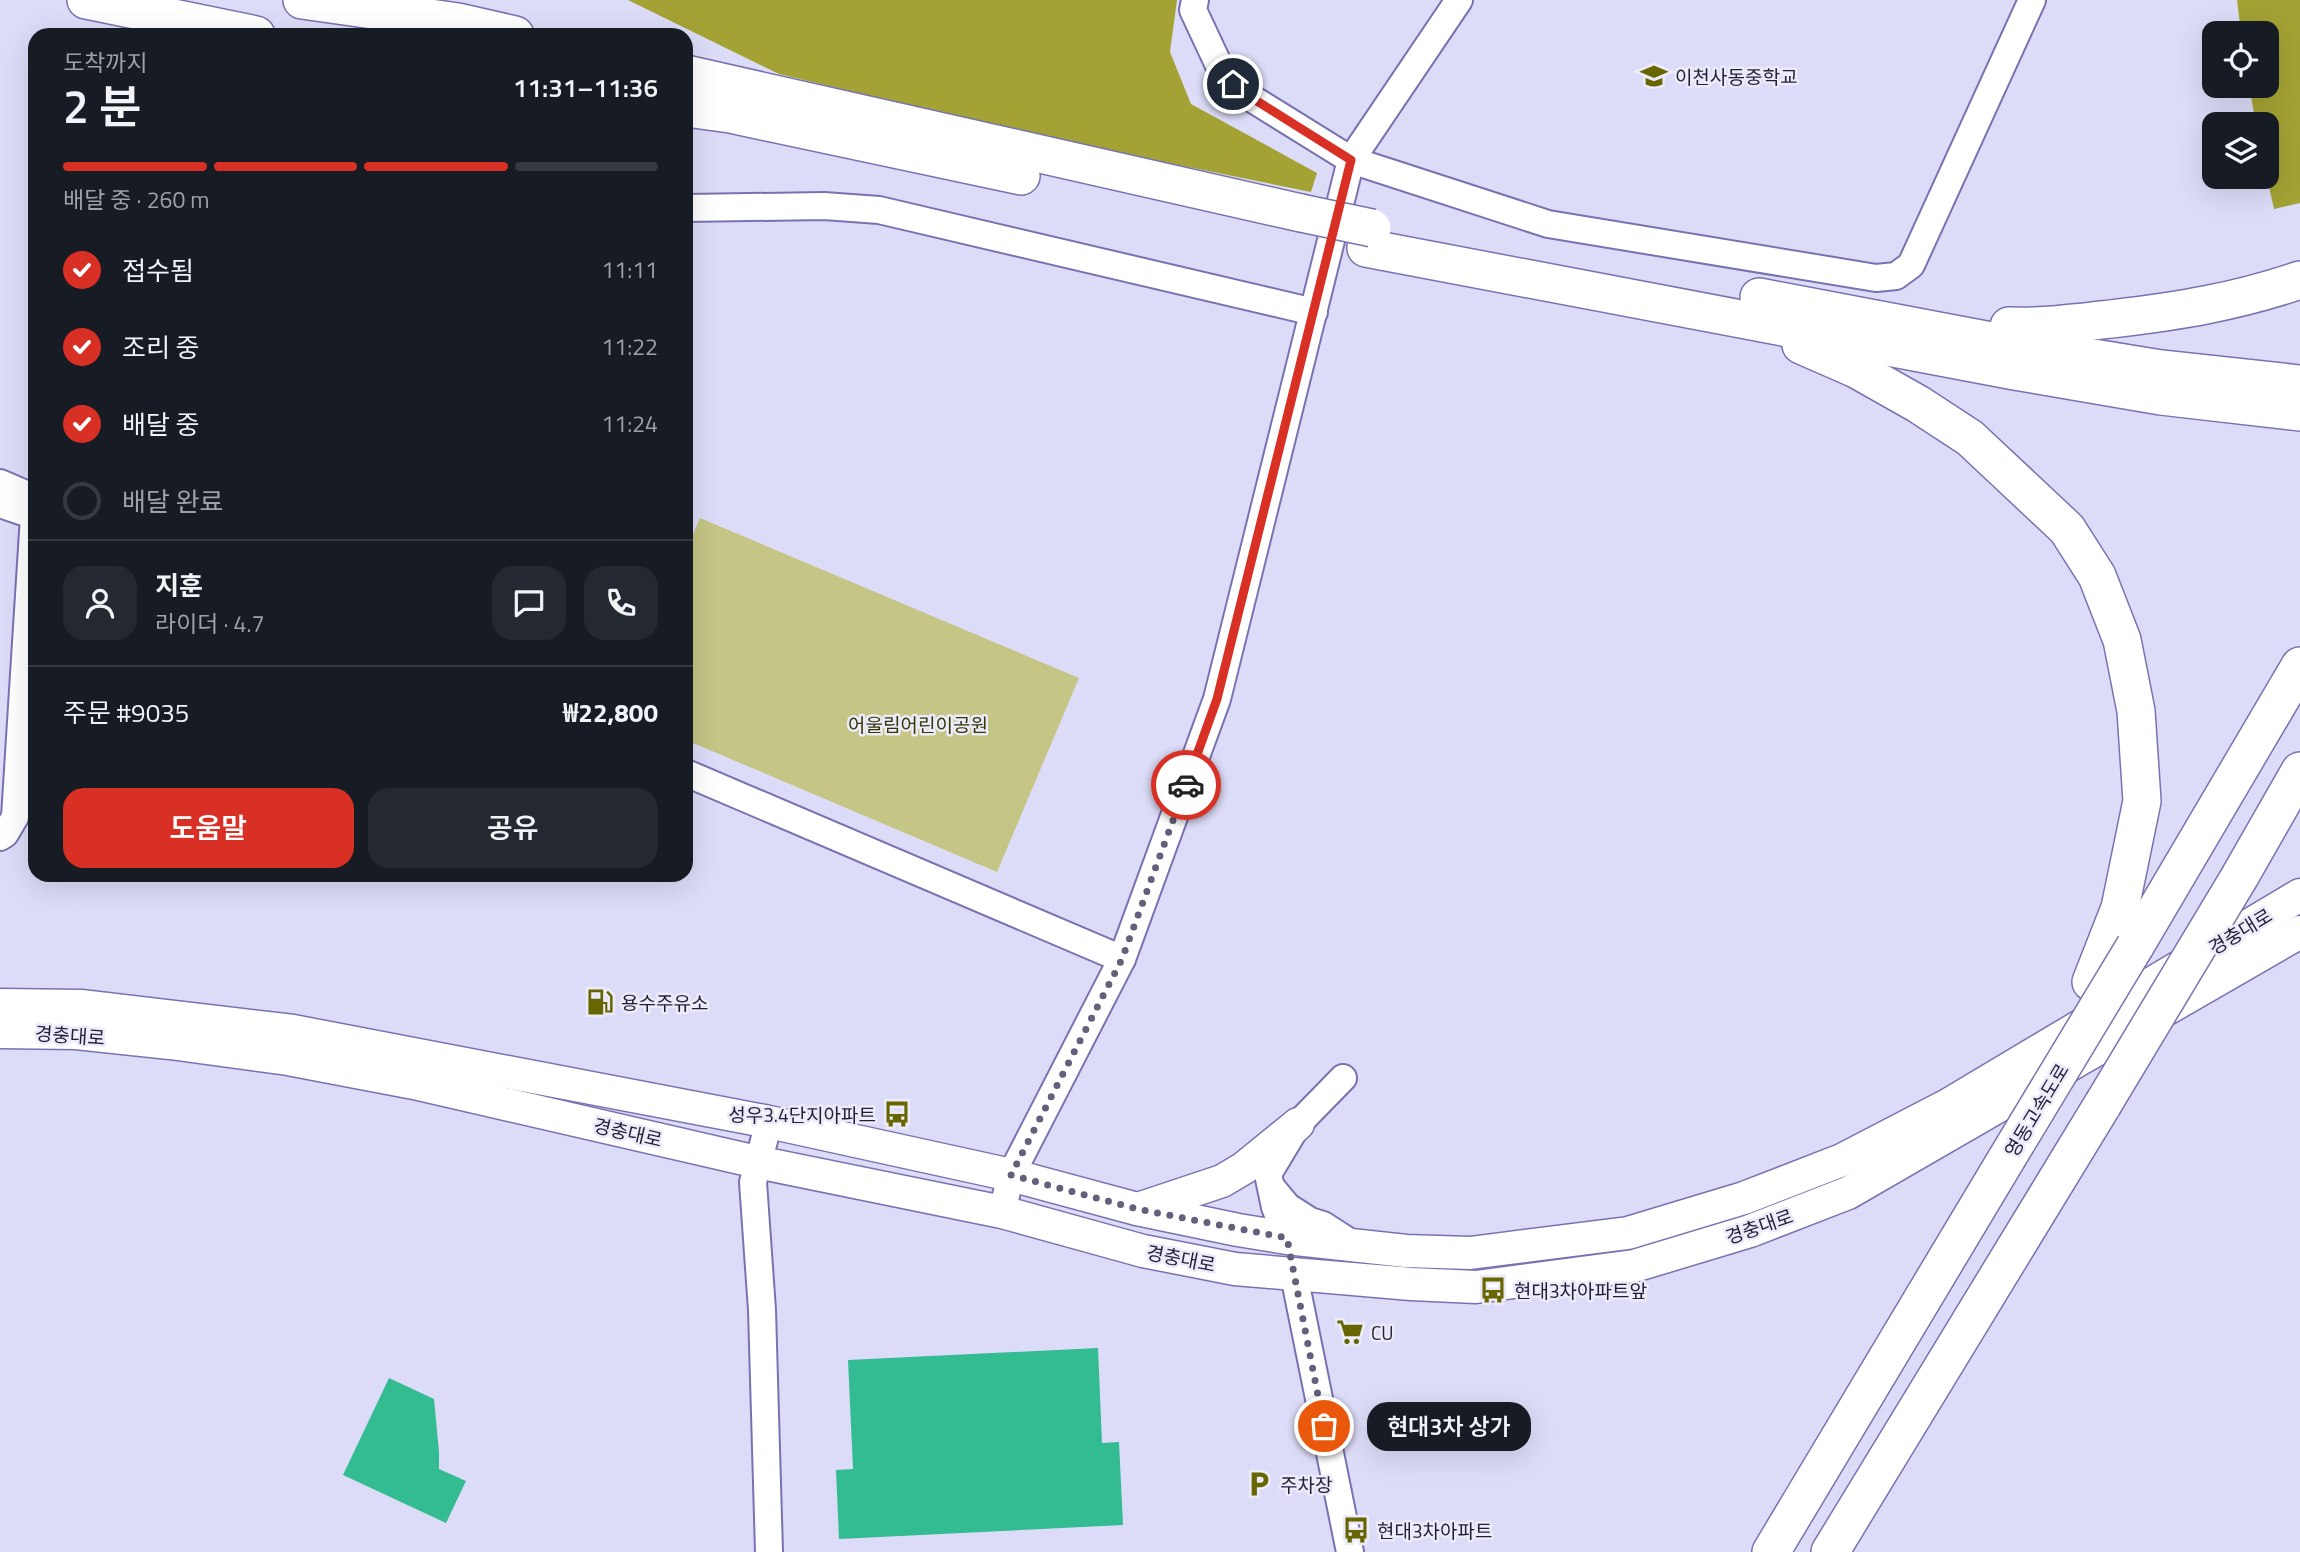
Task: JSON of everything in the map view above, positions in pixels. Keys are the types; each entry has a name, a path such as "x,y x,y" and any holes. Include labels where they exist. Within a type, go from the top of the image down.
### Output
{"highway":[{"path":"86,0 222,28"},
{"path":"302,0 484,28"},
{"path":"693,76 1299,224"},
{"path":"693,109 1369,238 1718,314 2161,396 2300,412"},
{"path":"1369,238 1854,314 1996,342 2161,369 2300,384"},
{"path":"1854,314 1981,325 2044,327 2174,312 2255,296 2300,280"},
{"path":"1718,314 1856,369 1918,404 1970,438 2067,529 2096,576 2122,639 2136,711 2142,801 2120,908 2091,982 2032,1116"},
{"name":"영동고속도로","path":"1771,1552 2300,666"},
{"path":"1830,1552 2241,876 2300,771"}],"main road":[{"name":"경충대로","path":"0,1005 81,1006 293,1031 769,1122 1011,1175 1137,1209 1287,1238 1406,1251 1470,1253 1628,1233 1744,1198 1842,1160 1948,1105 2298,901"},
{"name":"경충대로","path":"0,1031 76,1034 289,1059 414,1083 757,1162 1002,1212 1143,1251 1235,1269 1476,1286 1634,1266 1750,1231 1849,1193 2286,950 2300,932"},
{"path":"1137,1209 1222,1181 1244,1168 1298,1124"},
{"path":"1287,1238 1294,1275"}],"street":[{"path":"1195,0 1193,10 1223,74 1244,93 1351,160 1548,224 1876,278 1896,276 1911,265 2032,0"},
{"path":"1002,1212 1011,1175 1122,959 1217,699 1351,160 1459,0"},
{"path":"693,208 824,206 879,210 1314,312"},
{"path":"0,484 28,495"},
{"path":"0,504 28,514"},
{"path":"0,837 5,834 15,817 28,621"},
{"path":"693,776 1122,959"},
{"path":"1287,1238 1275,1207 1268,1174 1298,1124 1343,1078"},
{"path":"769,1122 753,1182 762,1310 769,1552"},
{"path":"1271,1186 1288,1207 1354,1245"},
{"path":"1294,1275 1350,1552"}],"green space":[{"name":"어울림어린이공원","path":"700,518 1079,678 997,872 693,743 693,534"}],"shaded area":[{"path":"628,0 1177,0 1170,52 1191,104 1317,173 1311,192 1045,138 779,74 693,32 693,28 685,28"},
{"path":"2237,0 2300,0 2300,203 2274,209 2270,189 2279,189 2279,112 2254,112 2251,98 2279,98 2279,21 2240,21"}],"building":[{"path":"1098,1348 1102,1443 1119,1442 1123,1525 839,1539 836,1470 853,1469 848,1360"},
{"path":"389,1378 434,1399 439,1469 466,1481 446,1523 343,1475"}],"way so far":[{"path":"1186,785 1122,959 1011,1175 1137,1209 1287,1238 1324,1426"}],"place":[{"name":"이천사동중학교","path":"1654,76"},
{"name":"용수주유소","path":"600,1002"},
{"name":"성우3.4단지아파트","path":"897,1114"},
{"name":"현대3차아파트앞","path":"1493,1290"},
{"name":"CU","path":"1350,1332"},
{"name":"현대3차 상가","path":"1324,1426"},
{"name":"주차장","path":"1259,1484"},
{"name":"현대3차아파트","path":"1356,1530"}],"route":[{"path":"1186,785 1217,699 1351,160 1233,84"}]}
